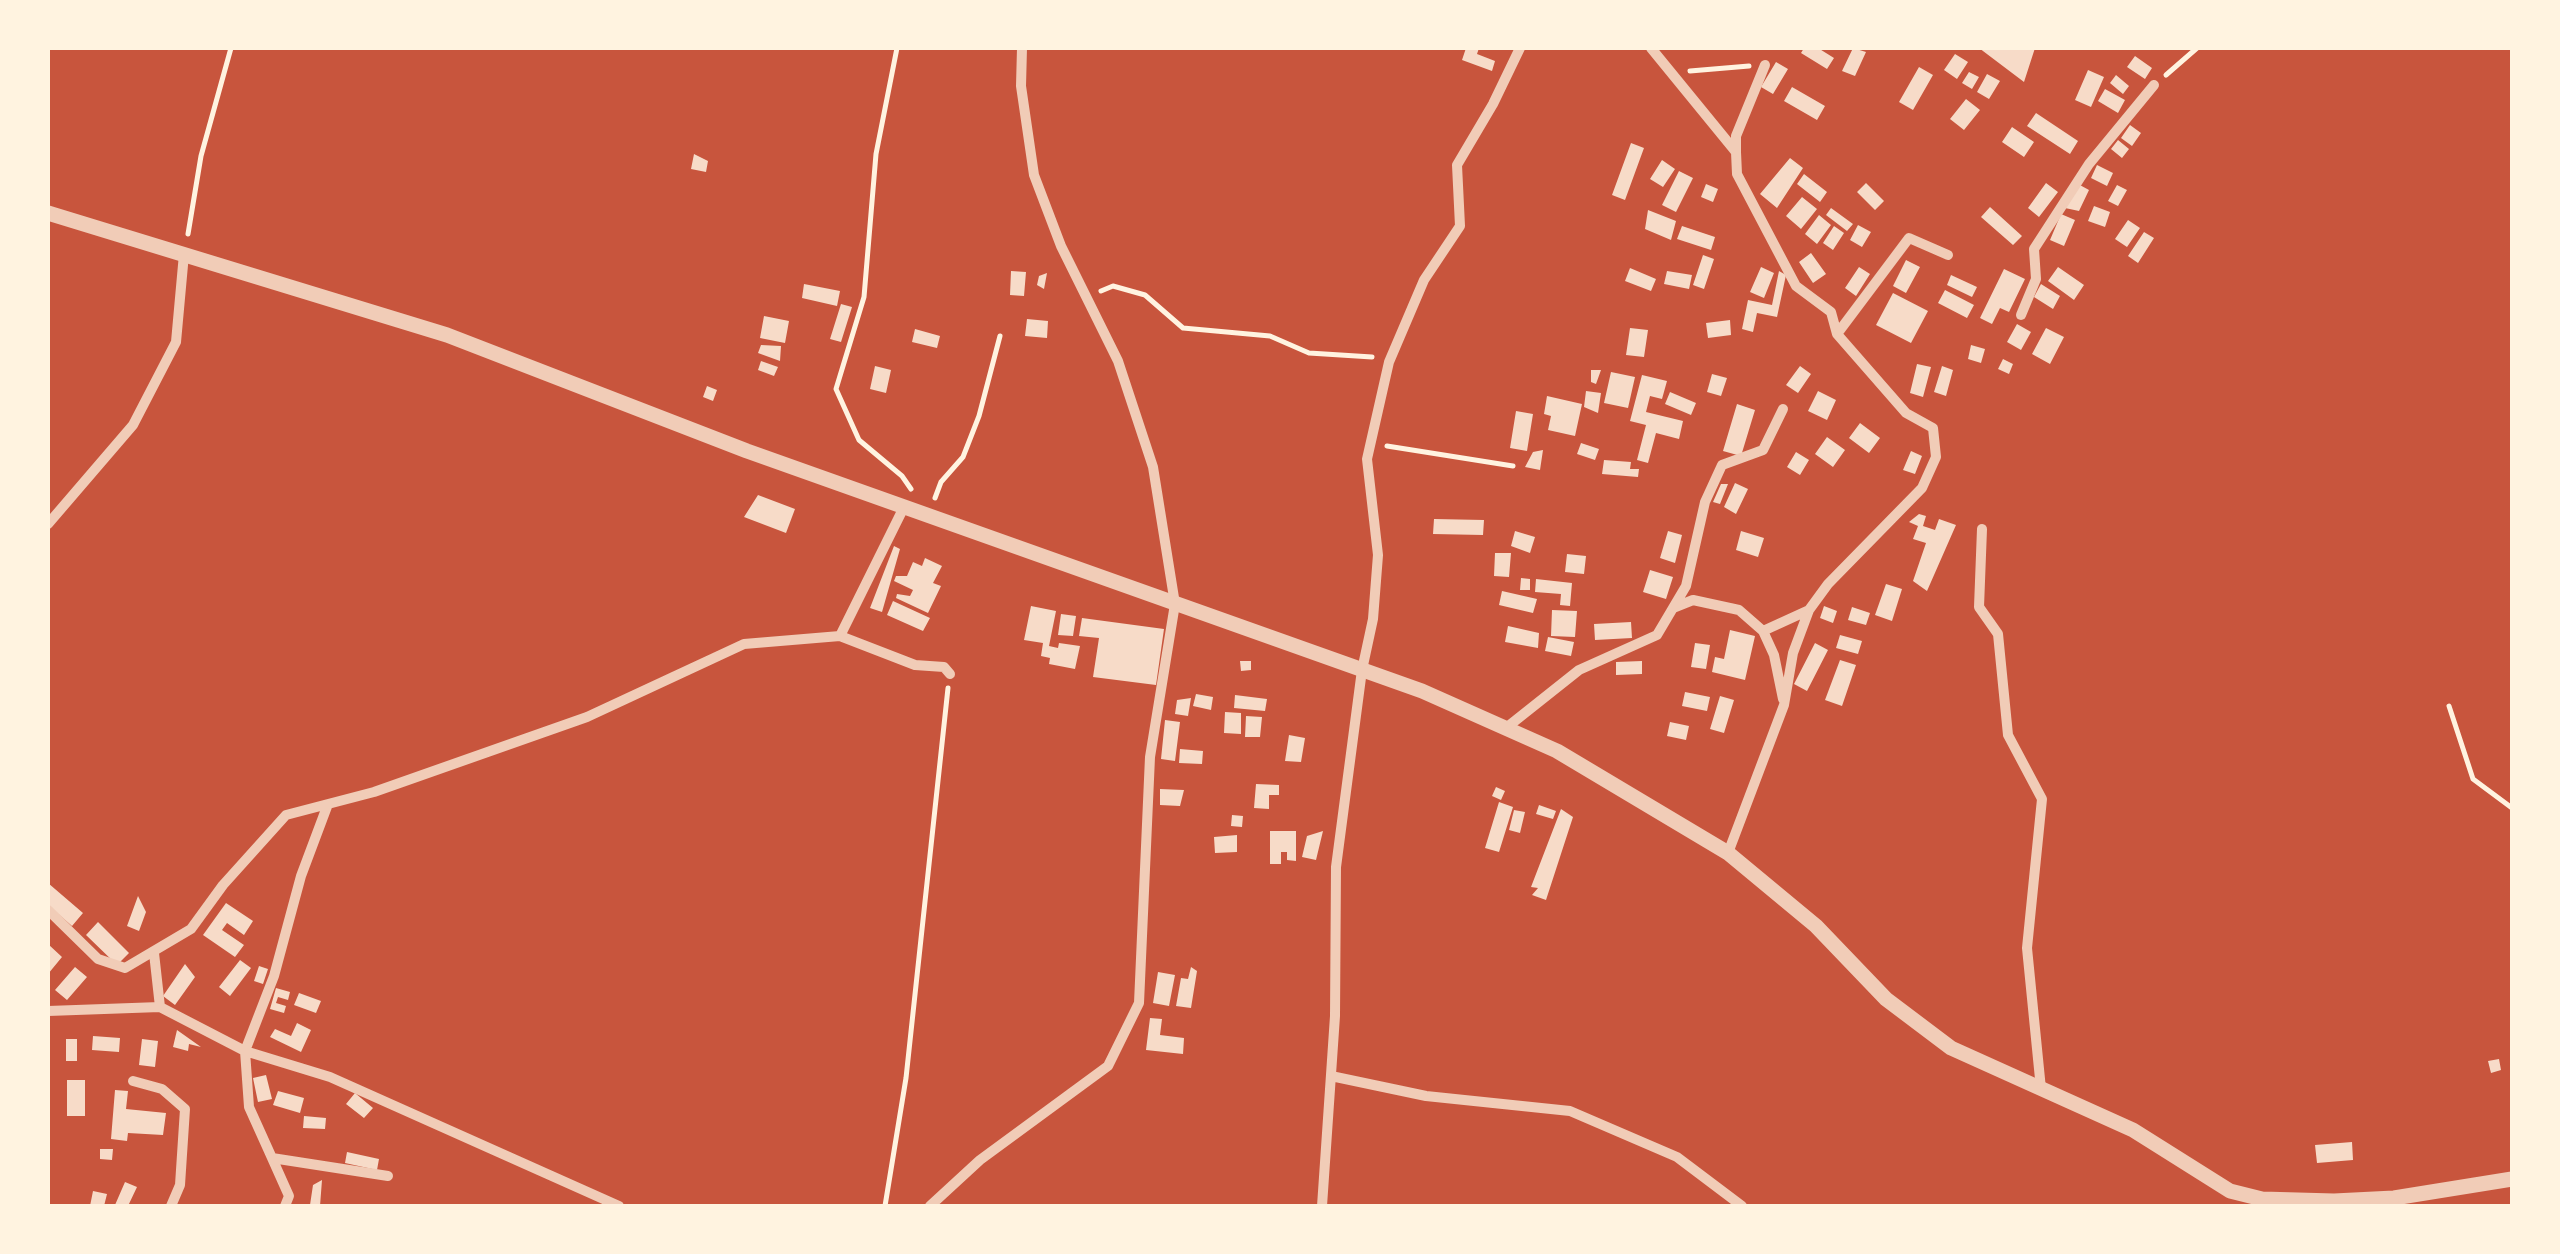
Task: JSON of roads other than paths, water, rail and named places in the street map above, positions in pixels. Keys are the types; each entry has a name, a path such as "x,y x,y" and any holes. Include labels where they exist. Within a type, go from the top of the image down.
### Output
{"street":[{"path":"930,1206 980,1160 1108,1066 1139,1003 1150,757 1175,604 1164,558 1153,467 1118,361 1061,246 1034,174 1021,86 1022,48"},
{"path":"1322,1206 1331,1076 1336,868 1362,670 1373,619 1378,555 1366,459 1389,362 1424,280 1460,226 1457,164 1494,104 1520,48"},
{"path":"1650,48 1736,152 1737,174 1796,286 1831,312 1837,334 1906,413 1933,428 1936,457 1922,488 1828,584 1809,610 1794,653 1784,705 1728,853"},
{"path":"1737,174 1736,136 1765,64"},
{"path":"2020,314 2036,280 2034,249 2089,164 2154,86"},
{"path":"48,213 447,335 904,507 1362,670 1558,751 1654,804 1728,853 1816,926 1886,998 1952,1048 2133,1130 2230,1191 2259,1202 2394,1198 2512,1179"},
{"path":"1837,334 1909,238 1948,255"},
{"path":"48,524 134,425 176,342 184,254"},
{"path":"1506,728 1579,670 1657,635 1686,586 1705,502 1722,465 1763,450 1783,409"},
{"path":"840,636 904,507"},
{"path":"1982,528 1978,607 1998,634 2008,735 2042,800 2027,948 2033,1041 2042,1090"},
{"path":"1673,608 1693,600 1739,610 1764,631 1774,655 1784,705"},
{"path":"1764,631 1809,610"},
{"path":"48,910 98,959 115,968 125,968 191,930 230,876 286,815 587,717 744,644 840,636 916,665 944,667 950,674"},
{"path":"285,1206 289,1196 249,1107 245,1050 274,976 301,876 328,804"},
{"path":"154,952 160,1007"},
{"path":"48,1010 160,1007 245,1050 330,1077 618,1206"},
{"path":"1331,1076 1426,1096 1570,1112 1677,1157 1742,1206"},
{"path":"134,1081 162,1088 185,1109 180,1185 171,1206"},
{"path":"272,1158 388,1176"}]}
